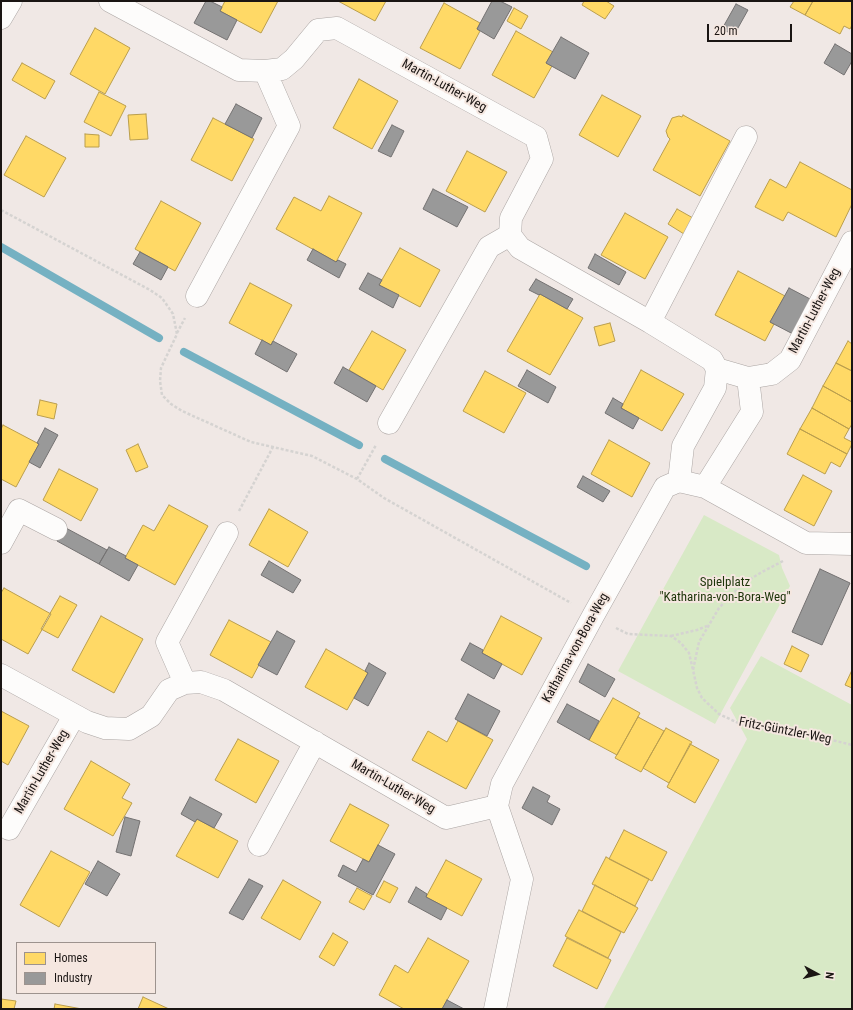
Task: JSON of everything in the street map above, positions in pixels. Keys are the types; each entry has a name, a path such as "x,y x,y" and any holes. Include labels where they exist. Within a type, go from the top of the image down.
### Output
{"street":[{"path":"1,18 11,1"},
{"name":"Martin-Luther-Weg","path":"110,1 238,70 265,71 282,69 294,59 318,30 337,28 536,137 542,159 511,218 510,235"},
{"path":"197,296 289,126 265,71"},
{"path":"650,322 746,137"},
{"path":"388,423 489,247 510,235 520,248 650,322 712,360 717,369 716,388 683,446 680,481 705,487 806,543 852,544"},
{"name":"Martin-Luther-Weg","path":"717,369 748,378 772,374 790,360 852,242"},
{"path":"705,487 752,412 748,378"},
{"name":"Katharina-von-Bora-Weg","path":"497,806 502,784 665,487 680,481"},
{"path":"1,543 19,510 56,530"},
{"path":"185,683 167,642 227,533"},
{"name":"Martin-Luther-Weg","path":"1,675 87,722 105,728 129,729 151,716 169,690 185,683 201,682 224,690 446,818 497,806"},
{"name":"Martin-Luther-Weg","path":"9,829 74,716"},
{"path":"259,845 315,742"},
{"path":"495,1009 522,879 497,806"}],"path":[{"path":"1,210 150,290 162,298 173,314 177,334 161,368 160,381 162,395 171,404 182,411 251,442 312,456 357,479 384,498 571,603"},
{"path":"357,479 388,423"},
{"path":"227,533 273,448"},
{"path":"693,670 699,642 719,608 742,584 779,563"},
{"path":"644,635 671,636 708,626"},
{"path":"671,636 681,643 689,653 693,670"},
{"name":"Fritz-Güntzler-Weg","path":"693,670 697,688 702,698 719,714 747,726 816,736 852,745"}],"green space":[{"name":"Spielplatz \"Katharina-von-Bora-Weg\"","path":"704,515 779,555 782,568 790,586 715,724 618,671"},
{"path":"761,656 852,705 852,1009 605,1009 604,1008 747,739 730,708"}],"building: Homes":[{"path":"225,1 278,1 261,33 220,11"},
{"path":"338,1 386,1 375,21"},
{"path":"584,1 606,1 614,6 605,19 582,5"},
{"path":"794,1 813,1 805,15 790,7"},
{"path":"813,1 852,1 852,25 850,29 844,26 840,34 805,15"},
{"path":"444,3 480,23 477,29 480,31 460,69 420,48"},
{"path":"514,8 528,16 521,29 507,21"},
{"path":"95,28 130,48 105,94 70,74"},
{"path":"516,31 553,52 546,63 552,66 534,98 492,75"},
{"path":"22,63 55,81 45,99 12,80"},
{"path":"359,79 398,101 372,149 333,128"},
{"path":"99,92 126,106 111,136 84,122"},
{"path":"602,95 641,116 618,157 579,135"},
{"path":"146,114 148,139 130,140 128,115"},
{"path":"683,115 730,141 700,196 653,170 670,139 666,131 672,118 679,116 682,117"},
{"path":"213,118 254,139 232,181 191,160"},
{"path":"85,134 99,135 99,147 85,147"},
{"path":"26,136 66,158 44,197 4,175"},
{"path":"467,151 507,172 485,212 446,191"},
{"path":"800,162 852,190 852,204 836,237 788,212 783,221 755,207 770,179 786,188"},
{"path":"329,196 362,213 336,262 276,229 294,197 321,211"},
{"path":"161,201 201,223 175,271 135,249"},
{"path":"677,209 693,218 684,234 668,224"},
{"path":"625,213 668,237 645,279 601,255"},
{"path":"400,248 440,270 420,307 379,285"},
{"path":"738,271 785,296 770,322 774,324 765,341 715,315"},
{"path":"250,283 292,305 271,345 229,323"},
{"path":"540,294 583,318 550,375 507,351"},
{"path":"610,323 615,341 599,346 594,327"},
{"path":"372,331 406,350 383,390 349,370"},
{"path":"848,341 852,344 852,371 836,363"},
{"path":"836,363 852,371 852,402 823,386"},
{"path":"641,370 684,394 662,431 621,408"},
{"path":"485,371 526,393 504,433 463,411"},
{"path":"823,386 852,402 852,424 849,429 812,408"},
{"path":"40,400 57,404 54,419 37,415"},
{"path":"812,408 849,429 844,438 852,442 847,454 800,429"},
{"path":"3,425 39,444 16,487 1,479 1,429"},
{"path":"800,429 847,454 840,467 831,462 825,474 787,454"},
{"path":"609,440 650,463 632,497 591,474"},
{"path":"138,444 148,467 136,472 126,450"},
{"path":"59,469 98,489 81,521 43,500"},
{"path":"803,475 832,491 814,526 784,510"},
{"path":"169,505 208,526 175,585 125,558 143,525 154,531"},
{"path":"269,509 308,532 288,567 249,545"},
{"path":"4,588 51,614 28,654 1,639 1,593"},
{"path":"60,596 77,605 58,638 41,629"},
{"path":"101,616 143,639 114,693 72,670"},
{"path":"501,616 542,638 522,675 482,653"},
{"path":"229,620 271,642 252,678 210,655"},
{"path":"792,646 809,655 801,672 784,664"},
{"path":"326,649 368,673 347,710 305,687"},
{"path":"852,670 852,688 845,685"},
{"path":"613,698 640,713 617,755 589,740"},
{"path":"1,711 29,726 8,765 1,761"},
{"path":"638,717 664,731 641,772 615,758"},
{"path":"458,721 493,740 466,789 412,760 428,731 447,742"},
{"path":"666,728 692,742 669,783 643,768"},
{"path":"238,739 279,761 256,803 215,780"},
{"path":"690,744 719,760 695,803 667,787"},
{"path":"91,761 130,784 122,798 132,803 113,836 64,809"},
{"path":"350,804 389,825 369,862 330,841"},
{"path":"197,819 238,841 218,878 176,856"},
{"path":"624,830 667,852 652,881 609,859"},
{"path":"51,851 90,872 59,927 20,905"},
{"path":"606,857 649,879 635,906 592,884"},
{"path":"446,860 482,879 462,916 426,897"},
{"path":"283,880 321,902 300,940 261,918"},
{"path":"384,881 398,888 390,903 376,896"},
{"path":"595,885 638,908 624,933 582,911"},
{"path":"357,888 372,896 364,910 349,902"},
{"path":"579,910 621,932 608,958 565,936"},
{"path":"333,933 348,942 334,966 319,957"},
{"path":"428,938 469,961 442,1009 404,1009 379,995 395,965 408,973"},
{"path":"567,938 611,960 597,989 553,966"},
{"path":"143,997 169,1009 138,1009"},
{"path":"1,999 16,1001 14,1009 1,1009"},
{"path":"55,1004 82,1009 54,1009"}],"building: Industry":[{"path":"206,1 210,1 222,7 220,11 237,20 227,40 194,23"},
{"path":"492,1 500,1 512,7 494,39 477,29"},
{"path":"736,4 748,10 734,35 722,29"},
{"path":"561,37 589,53 575,79 546,63"},
{"path":"835,44 852,54 852,61 844,75 824,63"},
{"path":"236,104 262,118 252,138 225,124"},
{"path":"392,125 404,131 391,157 378,151"},
{"path":"433,189 468,207 457,227 423,209"},
{"path":"313,249 336,262 338,260 346,264 339,278 307,260"},
{"path":"140,252 168,267 161,280 133,264"},
{"path":"595,254 626,272 619,285 588,268"},
{"path":"368,273 382,280 379,285 399,295 393,308 359,289"},
{"path":"536,279 573,299 567,309 540,294 539,295 529,290"},
{"path":"789,288 812,300 793,334 770,322"},
{"path":"262,340 271,345 273,341 297,354 287,372 255,354"},
{"path":"343,367 376,386 367,402 334,383"},
{"path":"527,370 556,387 548,403 518,386"},
{"path":"613,398 623,404 621,408 639,418 633,429 605,413"},
{"path":"45,428 58,435 40,468 29,462 39,444 37,443"},
{"path":"583,476 610,491 603,502 577,487"},
{"path":"64,527 107,550 99,564 57,541"},
{"path":"109,547 126,556 125,558 138,565 129,581 99,564"},
{"path":"269,561 301,580 293,593 261,575"},
{"path":"820,569 850,583 822,645 792,632"},
{"path":"277,631 295,641 277,675 258,665"},
{"path":"470,643 483,650 482,653 502,664 494,679 461,660"},
{"path":"369,663 386,673 368,706 354,698 368,673 365,671"},
{"path":"588,664 615,679 605,697 579,682"},
{"path":"468,694 500,711 487,736 455,719"},
{"path":"567,704 599,721 589,740 557,722"},
{"path":"533,787 550,796 547,802 560,809 552,825 522,808"},
{"path":"190,797 222,814 214,828 197,819 195,822 181,814"},
{"path":"125,817 140,821 131,856 116,852"},
{"path":"378,845 395,854 373,895 338,876 343,865 356,872 363,859 369,862"},
{"path":"98,861 120,874 107,896 85,884"},
{"path":"249,879 263,886 243,920 229,913"},
{"path":"416,887 427,894 426,897 447,908 441,920 408,902"},
{"path":"447,1000 464,1009 442,1009"}],"waterway":[{"path":"1,247 159,338"},
{"path":"184,352 359,445"},
{"path":"385,459 586,566"}]}
